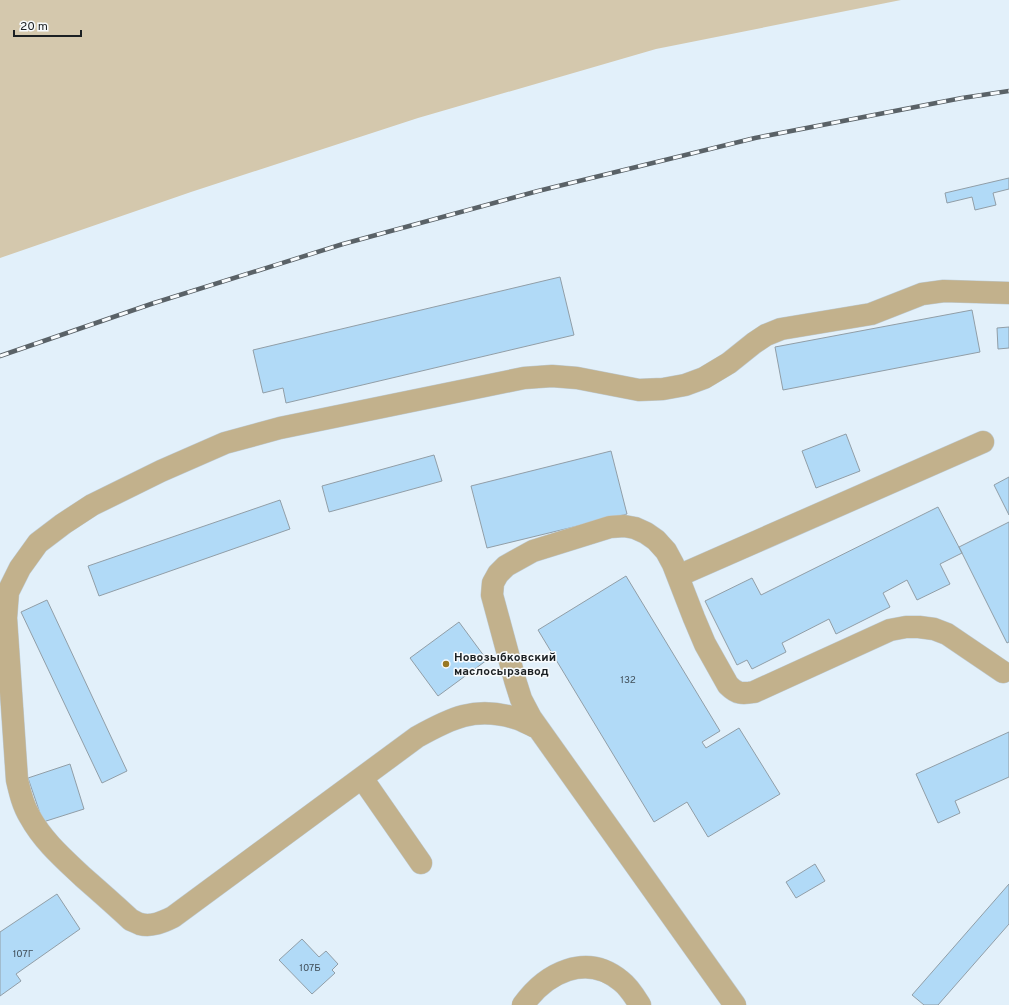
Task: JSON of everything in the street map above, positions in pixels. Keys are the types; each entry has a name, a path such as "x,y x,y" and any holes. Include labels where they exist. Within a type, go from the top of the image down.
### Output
{"lane":[{"path":"538,728 516,718 494,713 475,713 456,718 439,725 417,738 173,917 151,925 140,924 131,920 58,853 36,828 29,817 21,798 17,780 3,619 8,592 20,568 38,543 63,524 92,505 154,474 226,443 280,428 524,378 552,376 577,378 639,390 663,389 685,385 704,378 729,363 766,335 781,329 870,314 922,294 944,291 1009,293"},
{"path":"678,576 983,442"},
{"path":"735,1005 531,718 521,699 492,595 493,583 498,574 506,566 534,551 610,528 624,526 635,528 656,540 666,551 673,564 694,618 709,651 728,685 734,691 743,694 754,692 890,630 906,627 934,629 947,634 1003,672"},
{"path":"362,778 421,863"},
{"path":"523,1005 536,989 550,978 564,971 578,967 593,967 604,970 623,982 640,1005"}],"shaded area":[{"path":"0,0 901,0 656,49 418,118 191,192 0,258"}],"building":[{"path":"1009,178 1009,189 993,193 996,205 975,210 972,197 947,203 945,193"},
{"path":"560,277 574,335 286,403 283,388 263,393 253,350"},
{"path":"972,310 980,352 783,390 775,347"},
{"path":"1009,327 1009,348 998,349 997,328"},
{"path":"846,434 860,471 816,488 802,451"},
{"path":"611,451 627,514 487,548 471,486"},
{"path":"434,455 442,481 329,512 322,486"},
{"path":"1009,477 1009,515 994,485"},
{"path":"280,500 290,529 99,596 88,566"},
{"path":"938,507 962,553 940,564 950,584 917,600 907,580 883,593 890,607 836,634 829,619 782,643 786,652 752,669 747,660 737,665 705,601 752,578 761,595"},
{"path":"1009,522 1009,642 1007,643 959,547"},
{"path":"626,576 720,731 702,742 706,748 739,728 780,794 708,837 687,802 654,822 538,630"},
{"path":"47,600 127,771 102,783 21,612"},
{"path":"459,622 487,660 438,696 410,658"},
{"path":"1009,732 1009,777 955,801 960,813 938,823 916,774"},
{"path":"70,764 84,809 43,822 28,778"},
{"path":"815,864 825,881 796,898 786,882"},
{"path":"1009,884 1009,924 938,1005 924,1005 912,995"},
{"path":"57,894 80,929 16,974 21,981 0,996 0,932"},
{"path":"302,939 319,957 326,951 338,964 332,970 335,973 312,994 279,960"}],"railway":[{"path":"0,356 154,303 343,244 538,191 755,138 962,98 1009,91"}],"place":[{"name":"Новозыбковский маслосырзавод","path":"446,664"}]}
